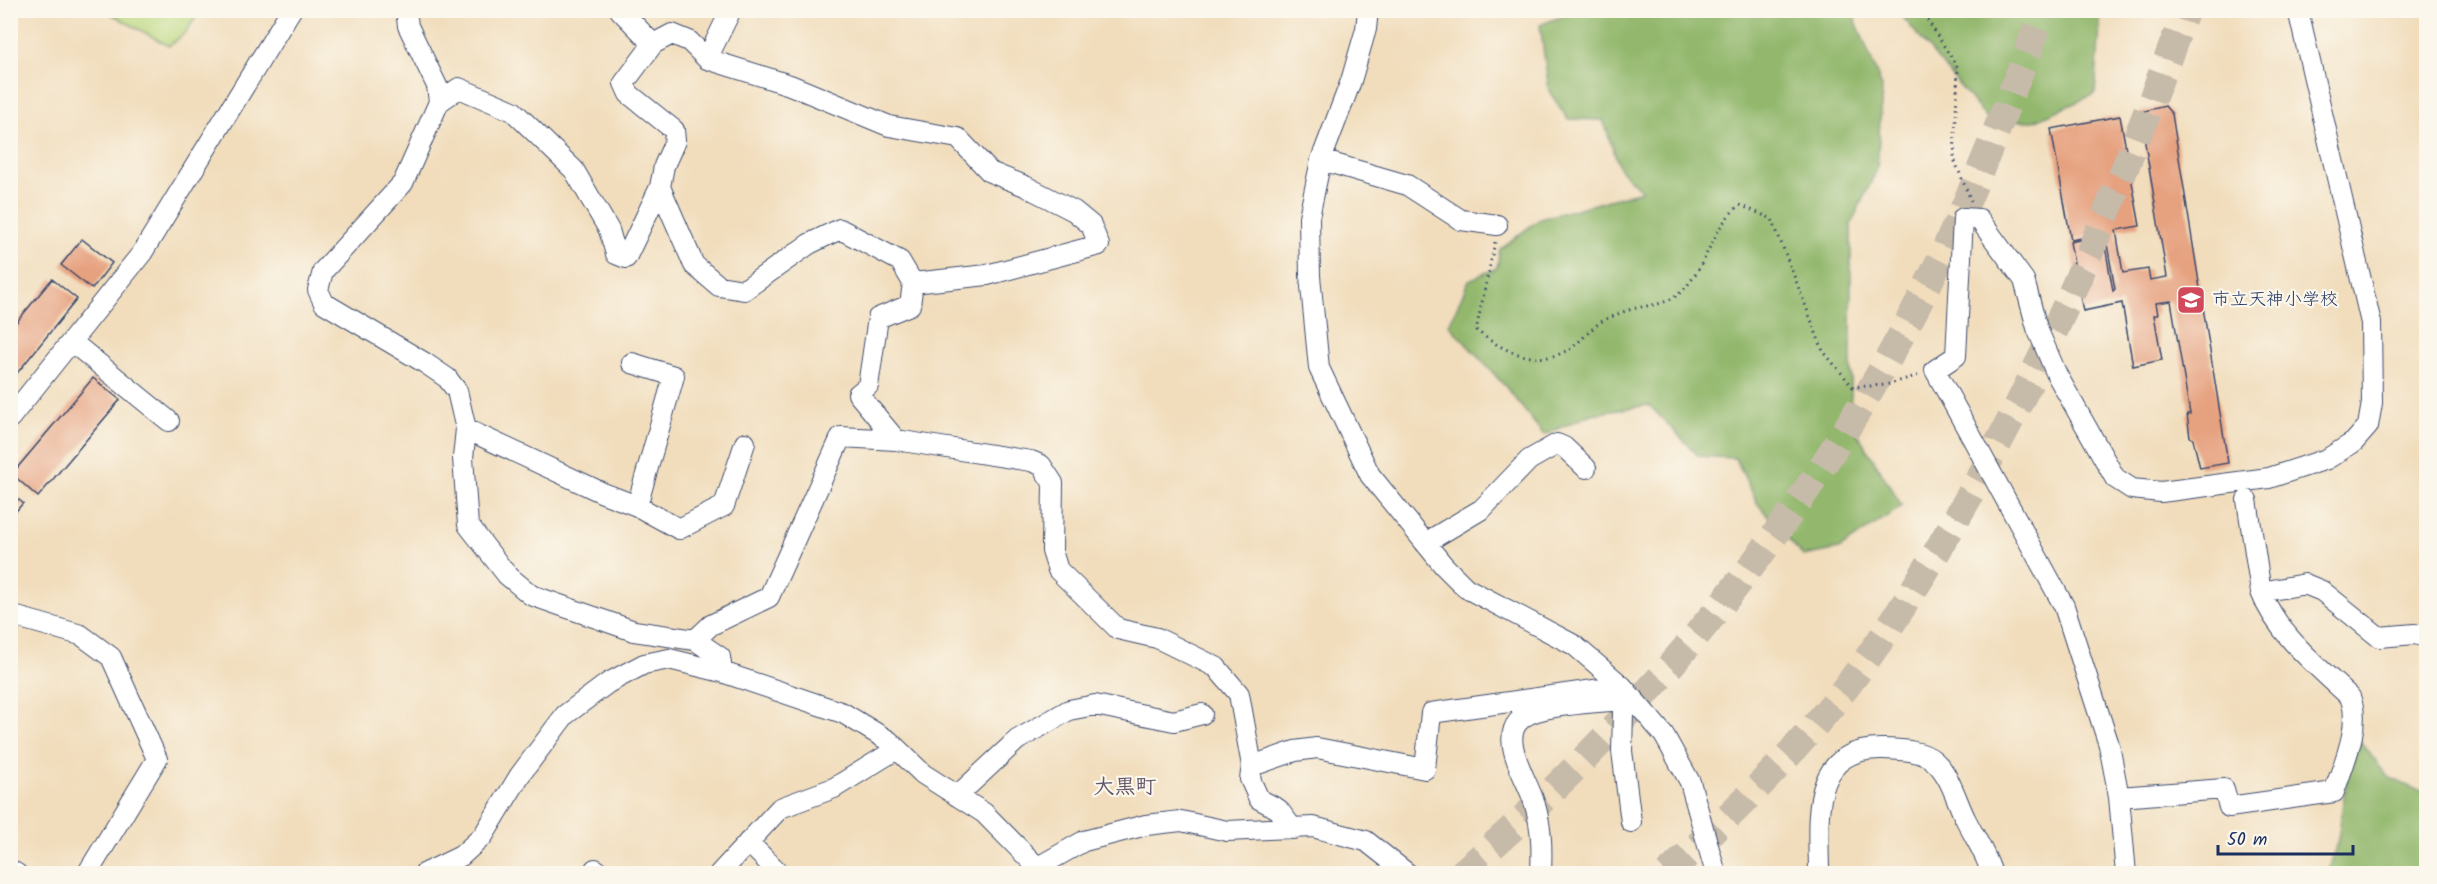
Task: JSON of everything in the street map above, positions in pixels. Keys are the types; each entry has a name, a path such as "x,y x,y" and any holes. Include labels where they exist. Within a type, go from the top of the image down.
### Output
{"street":[{"path":"10,418 142,253 291,10"},
{"path":"406,10 408,26 437,86 439,102"},
{"path":"620,10 653,44"},
{"path":"707,59 731,10"},
{"path":"1368,10 1366,29 1351,81 1321,160 1309,217 1310,276 1319,368 1370,475 1425,543 1466,588 1574,645 1628,692 1664,735 1690,782 1716,873"},
{"path":"2126,873 2119,797 2109,745 2064,606 1935,370 1956,356 1963,218 1979,219 2024,280 2037,328 2057,375 2115,478 2132,489 2161,492 2269,478 2327,459 2354,442 2368,426 2372,403 2371,323 2298,10"},
{"path":"722,672 720,657 695,640 634,631 531,595 507,575 468,525 463,458 465,429 457,392 447,378 324,303 318,290 323,270 403,183 439,102 459,88 513,111 574,170 609,230 616,254 626,258 660,188 663,166 675,141 674,130 629,94 624,83 653,44 672,34 689,41 707,59 790,85 889,126 958,138 990,172 1025,186 1074,211 1091,225 1099,245 987,275 913,283"},
{"path":"1321,160 1407,185 1461,220 1497,225"},
{"path":"660,188 694,265 719,286 744,290 809,244 840,230 900,261 913,283 910,305 878,318 868,386 858,394 896,440"},
{"path":"72,342 169,421"},
{"path":"632,363 674,376 637,506"},
{"path":"465,429 603,493 637,506 679,529 724,506 745,443"},
{"path":"695,640 711,625 769,597 841,437 896,440 1041,465 1049,473 1053,483 1052,551 1059,570 1118,629 1157,638 1216,667 1239,694 1252,766 1250,779 1259,799 1278,809 1293,829"},
{"path":"1425,543 1482,508 1529,460 1557,444 1564,447 1586,468"},
{"path":"2119,797 2224,789 2229,807 2334,792 2350,745 2354,706 2350,697 2299,649 2264,601 2260,592 2247,500"},
{"path":"2260,592 2305,584 2322,591 2379,637 2415,634 2427,637"},
{"path":"10,615 81,635 111,657 157,759 87,873"},
{"path":"424,873 461,856 483,836 520,775 565,715 608,683 644,664 669,659 722,672 843,713 897,749 923,774 984,813 1041,870 1084,841 1146,825 1181,821 1227,831 1313,827 1366,841 1408,873"},
{"path":"1252,766 1295,751 1317,748 1425,769 1431,713 1628,692"},
{"path":"1628,692 1623,712 1622,751 1631,822"},
{"path":"1541,873 1543,837 1535,803 1511,748 1514,728 1521,719 1537,711 1628,692"},
{"path":"957,796 1017,740 1069,710 1095,705 1174,721 1202,714"},
{"path":"719,873 780,808 834,788 897,749"},
{"path":"1819,873 1816,812 1822,788 1834,768 1854,753 1877,749 1905,750 1933,760 1952,786 1992,873"},
{"path":"748,842 780,873"},
{"path":"10,870 17,873"}],"path":[{"path":"1921,10 1958,68 1954,159 1979,219"},
{"path":"1497,225 1492,264 1476,330 1491,342 1522,356 1543,357 1564,352 1599,321 1632,309 1662,305 1682,291 1699,269 1711,240 1732,211 1740,205 1772,219 1823,351 1853,387 1886,385 1935,370"}],"green space":[{"path":"106,11 200,11 186,32 169,46"},
{"path":"1575,11 1852,11 1882,87 1877,169 1851,224 1851,423 1902,506 1839,549 1803,556 1758,504 1735,458 1699,456 1649,405 1592,414 1544,435 1506,387 1449,325 1469,280 1497,268 1500,249 1540,219 1642,191 1620,169 1603,120 1568,119 1549,91 1540,25"},
{"path":"1898,11 2101,11 2095,94 2034,121 1988,120"},
{"path":"2359,741 2388,777 2426,794 2426,873 2328,874 2338,839 2347,777"}],"building":[{"path":"2165,106 2172,114 2228,463 2200,468 2193,439 2190,437 2187,414 2190,414 2171,301 2156,303 2158,315 2154,315 2162,360 2133,366 2122,303 2083,311 2070,242 2103,235 2113,291 2115,289 2105,233 2071,240 2051,129 2120,116 2140,226 2116,230 2123,273 2148,269 2150,280 2167,277 2140,112"},
{"path":"82,239 112,263 92,289 61,265"},
{"path":"52,279 77,299 10,382 10,330"},
{"path":"93,378 120,400 38,497 12,474"},
{"path":"10,493 23,503 10,518"}],"tunnel":[{"path":"1461,874 1534,808 1604,739 1670,667 1732,591 1790,513 1845,432 1895,347 1940,260 2007,105 2044,10"},
{"path":"1667,874 1767,778 1822,717 1873,650 1935,555 1985,469 2079,276 2186,10"}],"place":[{"name":"市立天神小学校","path":"2191,300"}],"district":[{"name":"大黒町","path":"1125,787"}]}
